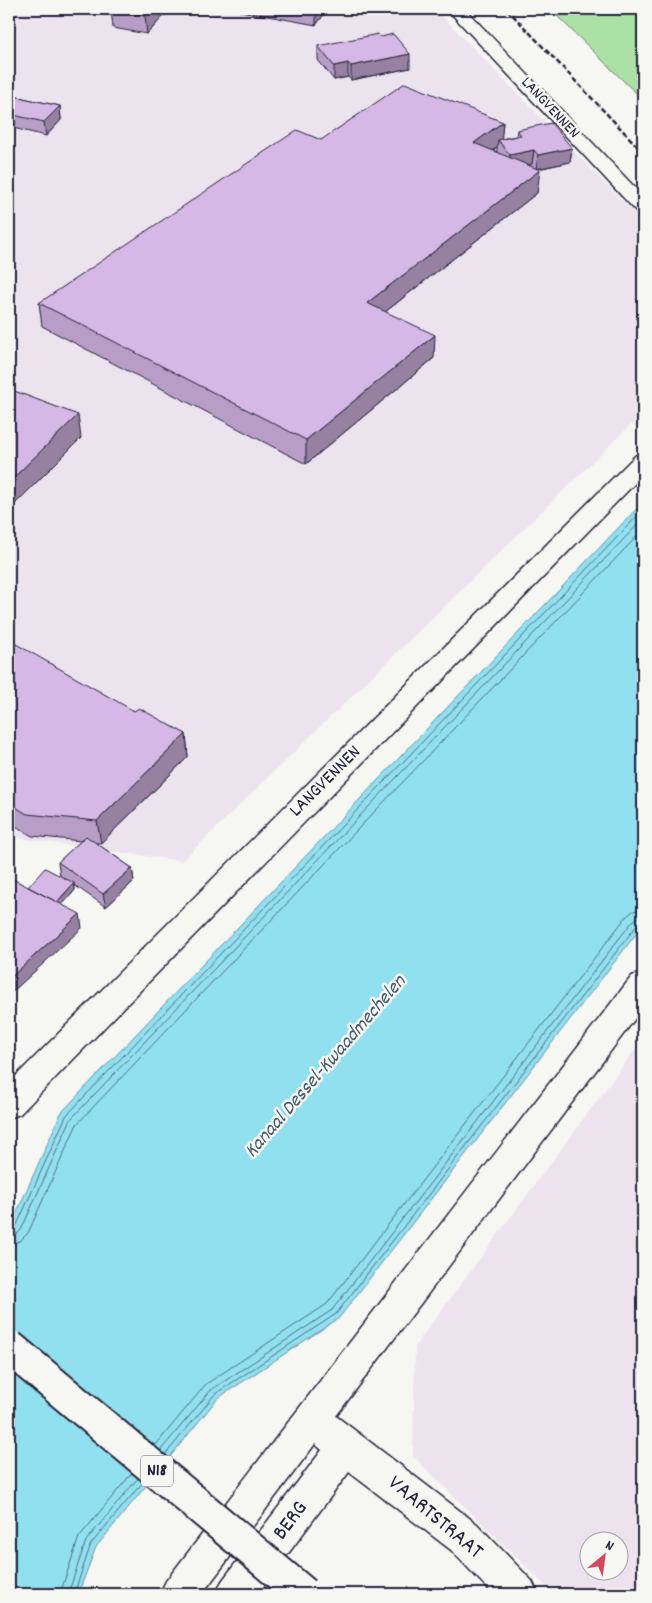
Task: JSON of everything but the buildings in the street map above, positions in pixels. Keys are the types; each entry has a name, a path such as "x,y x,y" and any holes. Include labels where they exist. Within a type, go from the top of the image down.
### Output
{"street":[{"name":"LANGVENNEN","path":"456,9 643,207"},
{"name":"LANGVENNEN","path":"9,1104 643,461"},
{"path":"179,1594 643,985"},
{"name":"N18","path":"9,1347 304,1594"},
{"name":"VAARTSTRAAT","path":"313,1419 346,1447 464,1536 519,1594"},
{"name":"BERG","path":"235,1594 346,1447"}],"shaded area":[{"path":"9,9 435,9 643,222 643,413 182,861 9,837"},
{"path":"643,1039 643,1594 554,1594 413,1456 415,1346"}],"green space":[{"path":"550,9 615,9 643,16 643,100"}],"water":[{"name":"Kanaal Dessel-Kwaadmechelen","path":"643,502 643,925 339,1318 218,1398 96,1547 78,1594 9,1594 9,1230 61,1113"}],"railway":[{"path":"507,9 643,152"}]}
